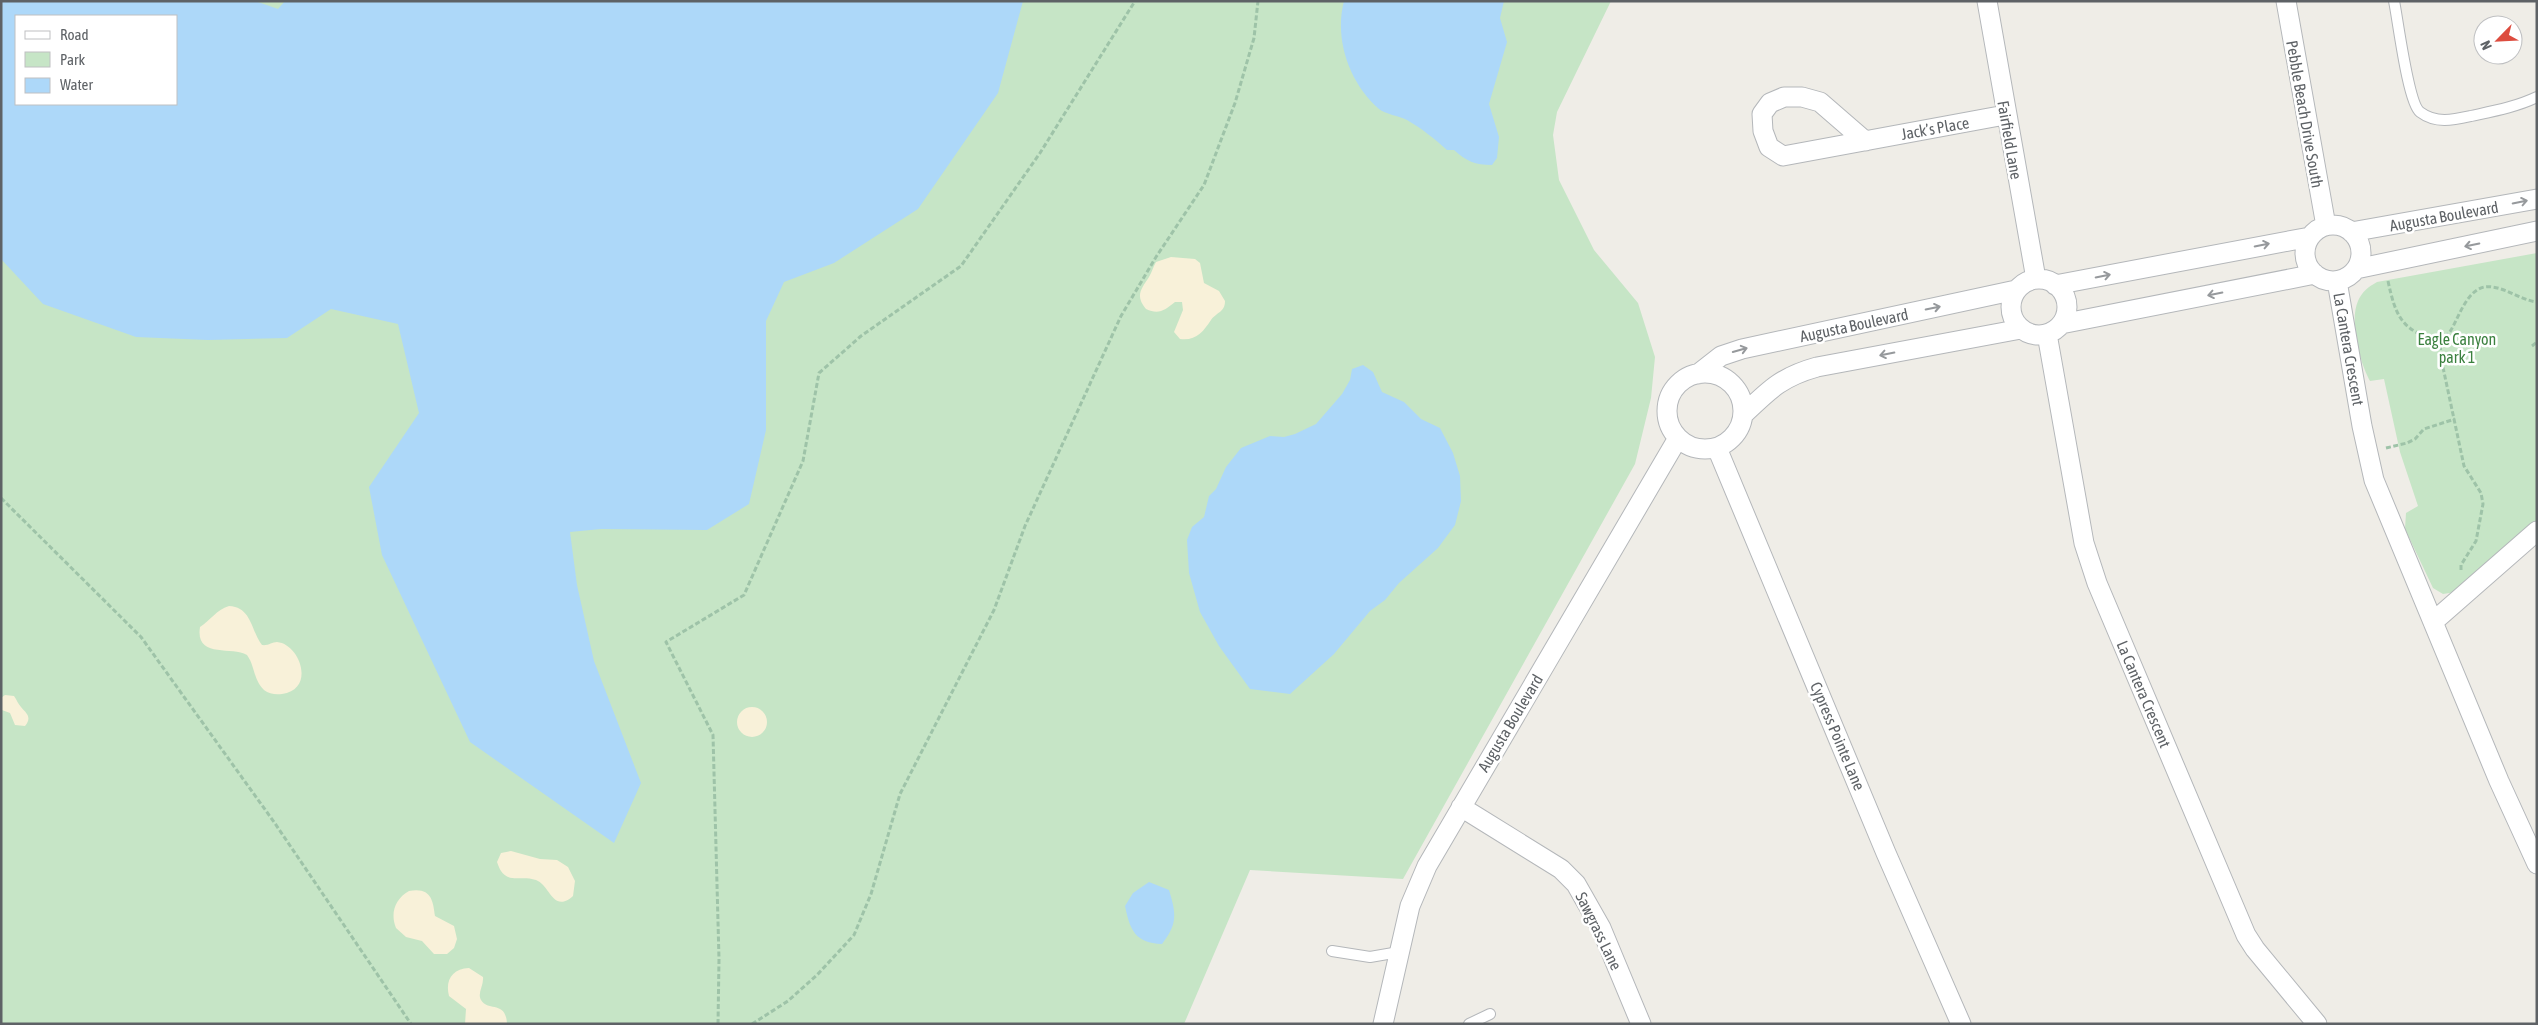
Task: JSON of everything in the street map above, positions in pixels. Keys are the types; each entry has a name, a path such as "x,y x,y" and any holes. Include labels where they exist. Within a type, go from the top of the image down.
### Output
{"street":[{"name":"Fairfield Lane","path":"1987,1 2005,115 2036,279"},
{"name":"Pebble Beach Drive South","path":"2286,1 2326,226"},
{"name":"Jack’s Place","path":"1865,141 1820,102 1802,97 1784,97 1770,102 1762,114 1763,131 1769,147 1783,156 1865,141 2005,115"},
{"name":"Augusta Boulevard","path":"2351,232 2537,199"},
{"path":"2338,225 2351,232 2360,245 2360,261 2356,269 2344,279 2322,278 2315,274 2306,260 2305,252 2310,237 2316,231 2326,226 2338,225"},
{"name":"Augusta Boulevard","path":"2356,269 2537,231"},
{"path":"2310,237 2055,284 2036,279 2016,290 2011,306 2016,323 2021,329 2029,333 2315,274"},
{"name":"La Cantera Crescent","path":"2337,280 2374,480 2519,830 2537,864"},
{"path":"2054,329 2066,307 2061,291 2055,284"},
{"name":"Augusta Boulevard","path":"1698,374 1722,356 1742,349 2016,290"},
{"name":"Augusta Boulevard","path":"1743,414 1772,386 1794,373 2021,329"},
{"name":"La Cantera Crescent","path":"2054,329 2084,543 2098,583 2246,934 2255,949 2317,1024"},
{"path":"1698,374 1712,374 1725,379 1735,388 1741,401 1743,414 1735,435 1717,448 1696,449 1678,438 1671,429 1667,406 1670,394 1687,377 1698,374"},
{"name":"Augusta Boulevard","path":"1383,1024 1410,906 1427,866 1678,438"},
{"name":"Cypress Pointe Lane","path":"1717,448 1886,853 1961,1024"},
{"path":"2432,622 2537,531"},
{"name":"Sawgrass Lane","path":"1461,807 1561,869 1576,884 1601,928 1641,1024"}],"lane":[{"path":"2394,1 2410,92 2418,110 2430,118 2448,121 2514,107 2537,97"},
{"path":"1332,951 1370,957 1399,952"},
{"path":"1469,1024 1490,1014"}],"path":[{"path":"718,1024 713,735 666,642 744,595 803,461 819,373 862,336 961,266 1040,153 1135,1"},
{"path":"752,1024 795,995 818,975 854,935 872,894 900,794 994,610 1025,526 1086,393 1122,316 1156,257 1204,185 1235,102 1254,38 1258,1"},
{"path":"2385,263 2393,304 2401,321 2416,333 2440,341"},
{"path":"2466,592 2461,565 2476,541 2483,504 2481,492 2464,466 2440,358 2440,341 2451,331 2458,314 2470,296 2478,289 2489,286 2503,289 2537,302"},
{"path":"2532,346 2537,342"},
{"path":"2368,453 2407,443 2415,439 2424,429 2455,419"},
{"path":"1,498 141,637 274,822 411,1024"}],"green space":[{"path":"1,1 1611,1 1557,112 1553,135 1559,180 1594,250 1638,303 1655,357 1651,398 1635,464 1403,879 1250,870 1184,1024 1,1024"},
{"name":"Eagle Canyon park 1","path":"2537,253 2537,521 2456,592 2443,594 2433,588 2405,529 2406,513 2418,506 2400,452 2384,379 2370,381 2359,353 2355,330 2358,301 2363,292 2377,282"}],"sand":[{"path":"1171,257 1195,259 1200,263 1204,283 1219,291 1225,301 1222,310 1213,317 1202,332 1190,339 1180,339 1174,332 1183,310 1182,302 1175,302 1165,309 1155,312 1146,309 1140,296 1156,262"},
{"path":"229,606 237,607 247,615 262,645 277,642 292,650 298,658 301,676 299,684 292,690 282,694 273,694 264,690 260,686 247,655 208,648 203,644 200,637 200,627"},
{"path":"5,695 14,696 27,714 28,720 25,726 15,725 10,713 2,710 1,698"},
{"path":"752,707 763,711 767,722 763,733 752,737 741,733 737,722 741,711"},
{"path":"511,851 540,859 557,860 568,867 575,881 573,896 561,902 552,897 545,887 536,880 513,878 504,875 497,862 501,853"},
{"path":"409,891 422,891 430,896 435,916 454,926 457,939 454,948 447,954 434,954 422,941 406,937 396,928 394,922 395,907 400,898"},
{"path":"469,968 483,977 481,1000 504,1012 507,1024 465,1024 466,1009 449,996 448,985 454,973"}],"water":[{"path":"1,1 255,1 278,9 285,1 1023,1 998,93 918,209 834,263 784,282 766,321 766,430 749,504 707,530 601,529 570,532 577,585 594,661 641,783 614,843 470,742 382,555 369,487 419,413 398,324 331,309 287,338 208,340 136,337 43,304 1,259"},
{"path":"1344,1 1504,1 1500,18 1507,42 1489,104 1499,137 1497,158 1492,165 1467,160 1454,150 1447,150 1407,120 1382,111 1368,98 1359,87 1346,60 1341,30 1341,15"},
{"path":"1363,365 1373,372 1382,392 1404,402 1421,419 1440,428 1453,453 1460,476 1461,501 1455,525 1438,548 1399,583 1385,600 1370,611 1334,654 1290,694 1250,689 1219,646 1200,612 1189,573 1187,540 1192,527 1204,517 1209,496 1216,489 1226,467 1241,448 1270,436 1284,437 1295,434 1316,424 1342,394 1350,380 1352,369"},
{"path":"1149,882 1169,890 1173,905 1173,924 1162,944 1146,941 1135,934 1129,922 1125,906 1133,893"}]}
